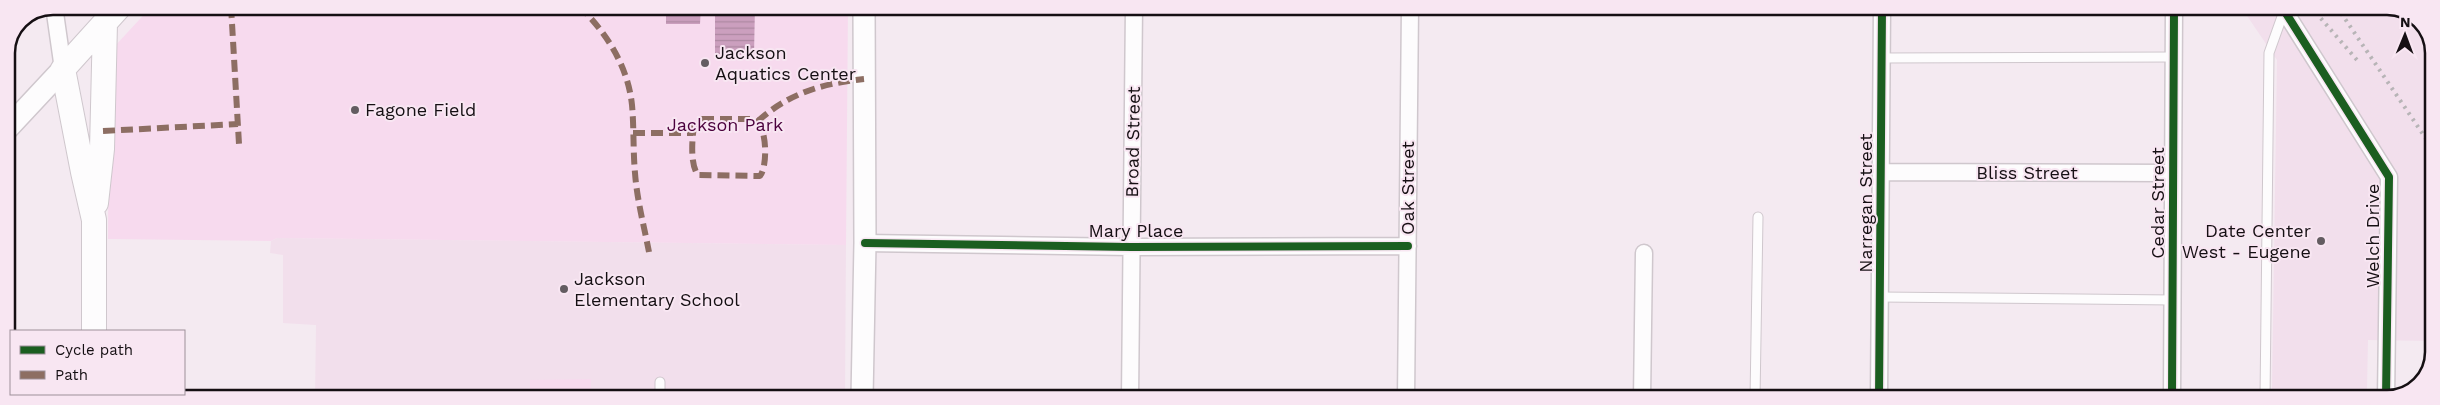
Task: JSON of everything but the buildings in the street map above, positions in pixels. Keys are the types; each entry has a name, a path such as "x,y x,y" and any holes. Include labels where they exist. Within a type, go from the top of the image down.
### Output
{"main road":[{"path":"94,220 63,69 112,15"},
{"path":"94,330 94,220 102,149 112,15"}],"street":[{"path":"15,120 63,69 55,15"},
{"path":"862,390 865,243 864,15"},
{"name":"Broad Street","path":"1130,390 1134,15"},
{"name":"Oak Street","path":"1406,390 1410,15"},
{"name":"Narregan Street","path":"1879,390 1882,15"},
{"name":"Cedar Street","path":"2172,390 2174,15"},
{"name":"Welch Drive","path":"2287,15 2389,176 2386,390"},
{"name":"Bliss Street","path":"1881,172 2173,173"},
{"name":"Mary Place","path":"865,243 1131,247 1408,246"},
{"path":"1642,390 1644,253"}],"lane":[{"path":"2265,390 2268,53 2281,15"},
{"path":"1882,58 2174,56"},
{"path":"1755,390 1758,217"},
{"path":"1880,297 2173,300"},
{"path":"660,382 660,390"}],"shaded area":[{"path":"666,15 700,15 700,24 666,24"},
{"path":"715,15 755,15 754,55 715,54"},
{"path":"2246,15 2392,15 2406,20 2416,28 2424,45 2425,341 2368,340 2367,389 2272,389 2277,60"},
{"name":"Jackson Elementary School","path":"277,238 846,245 845,390 315,390 316,325 283,323 283,255 270,253 271,241"}],"green space":[{"name":"Jackson Park","path":"144,15 848,15 846,245 277,238 271,241 108,239 109,69 114,47"},
{"path":"591,379 591,390 530,390 530,380"}],"railway":[{"path":"2318,15 2357,60"},
{"path":"2342,15 2425,137"}],"marked path":[{"path":"232,15 239,144"},
{"path":"588,15 607,38 621,63 630,91 636,183 649,252"},
{"path":"758,121 770,111 795,96 835,83 864,79"},
{"path":"702,119 755,119 762,129 765,146 763,171 760,176 698,175 695,171 692,152 694,126 702,119"},
{"path":"103,131 238,124"},
{"path":"633,133 693,133"}],"cycle path":[{"path":"1879,390 1882,15"},
{"path":"2172,390 2174,15"},
{"path":"2287,15 2389,177 2386,390"},
{"path":"865,243 1131,247 1408,246"}],"place":[{"name":"Jackson Aquatics Center","path":"705,63"},
{"name":"Fagone Field","path":"355,110"},
{"name":"Date Center West - Eugene","path":"2321,241"},
{"name":"Jackson Elementary School","path":"564,289"}]}
